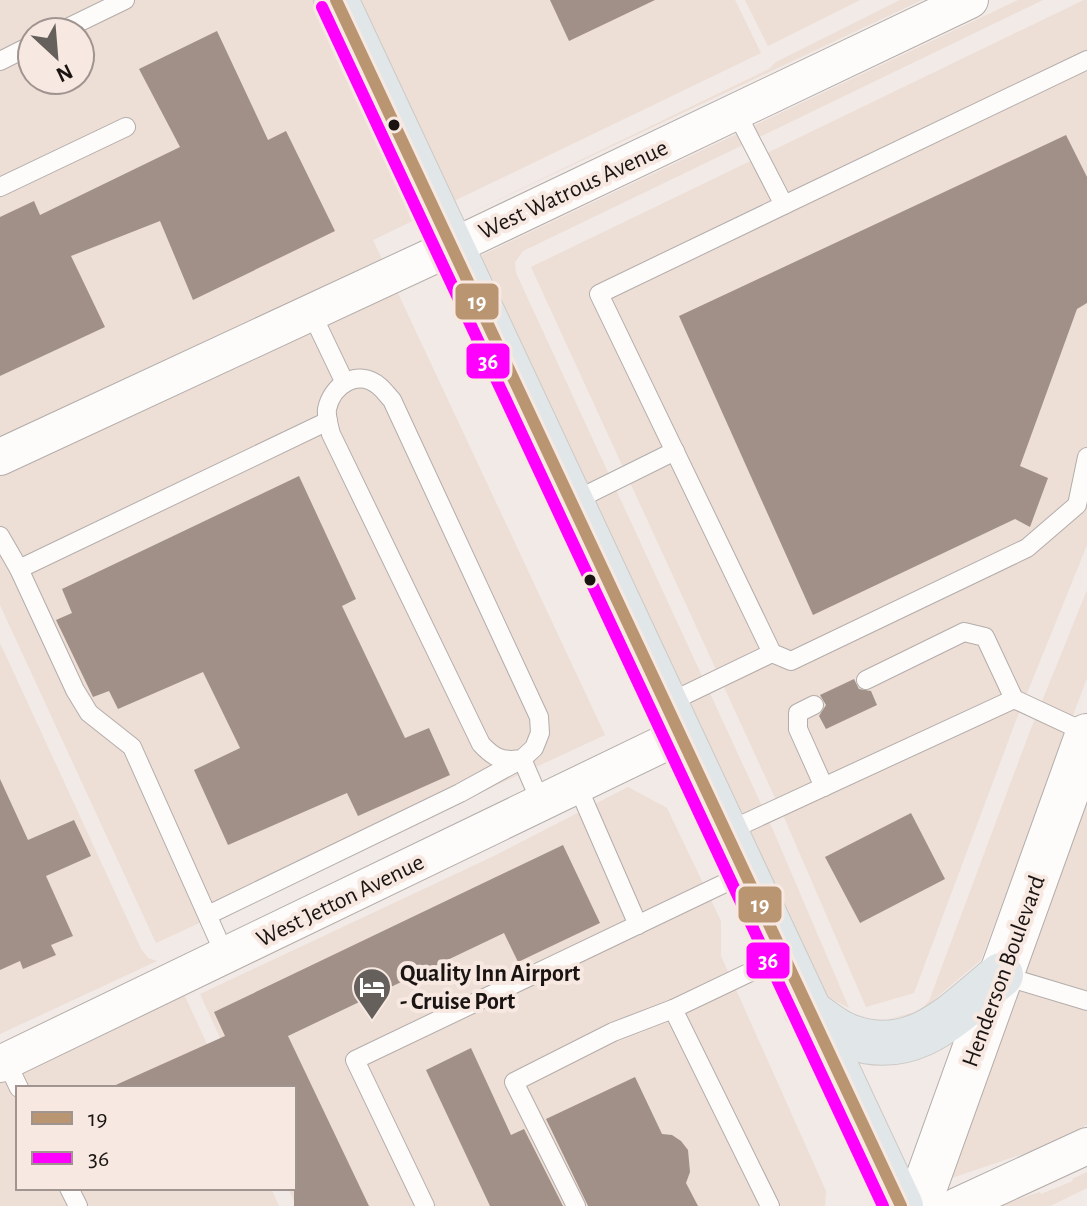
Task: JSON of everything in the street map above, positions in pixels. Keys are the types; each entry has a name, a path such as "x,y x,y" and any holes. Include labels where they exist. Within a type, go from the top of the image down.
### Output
{"main road":[{"path":"336,0 806,1009 901,1206"},
{"name":"Henderson Boulevard","path":"918,1206 1087,735"},
{"path":"806,1009 845,1035 875,1044 904,1042 931,1031 1001,975"}],"street":[{"name":"West Watrous Avenue","path":"0,457 450,248 970,0"},
{"name":"West Jetton Avenue","path":"8,1071 225,955 577,785 672,720"},
{"path":"957,1206 1087,1146"}],"lane":[{"path":"92,16 125,0"},
{"path":"1087,61 599,294 772,653 791,661 1027,548 1082,506 1087,457"},
{"path":"736,112 784,205"},
{"path":"0,187 126,127"},
{"path":"311,312 344,381"},
{"path":"208,915 460,793 522,759 534,748 540,733 539,717 392,400 377,384 356,378 344,381 333,392 326,412 331,434 481,744 492,756 507,762 522,759"},
{"path":"19,569 328,421"},
{"path":"570,503 675,451"},
{"path":"0,536 89,713 132,747 225,955"},
{"path":"866,680 964,632 985,637 1014,699 1087,735"},
{"path":"672,720 772,653"},
{"path":"724,833 1014,699"},
{"path":"814,705 798,713 798,729 824,787"},
{"path":"522,759 541,803"},
{"path":"577,785 638,925"},
{"path":"425,1206 355,1060 744,874"},
{"path":"576,1206 514,1082 613,1032 673,1009 782,957"},
{"path":"1001,975 1080,999"},
{"path":"673,1009 770,1206"}],"shaded area":[{"path":"0,0 735,0 761,53 373,240 605,735 156,943 0,605"},
{"path":"745,0 860,0 768,46"},
{"path":"900,0 922,0 458,219 769,69 776,62"},
{"path":"1018,0 1043,0 523,251 515,262 516,273 773,830 849,1008 823,995 476,258"},
{"path":"1087,0 1087,545 1015,723 914,993 866,1007 787,824 531,267"},
{"path":"1087,590 1087,678 981,960 917,1014 889,1019 919,1011 929,1001 1030,731"},
{"path":"0,643 141,949 148,958 157,961 0,1034"},
{"name":"Quality Inn Airport - Cruise Port","path":"628,787 667,808 721,921 721,956 826,1191 825,1206 296,1206 289,1190 296,1190 296,1086 242,1086 200,994 494,856"},
{"path":"1087,791 1087,1125 1040,1148 940,1182"},
{"path":"184,994 226,1086 16,1086 16,1190 272,1190 279,1206 0,1206 0,1081"},
{"path":"1087,1172 1087,1188 1050,1206 998,1206 1041,1194"}],"building":[{"path":"550,0 655,0 569,41"},
{"path":"217,31 268,140 286,131 335,231 193,300 160,221 71,256 105,327 0,376 0,217 34,201 40,215 180,147 139,69"},
{"path":"1066,135 1087,177 1087,303 1077,309 1020,466 1048,478 1030,527 1015,519 813,615 679,316"},
{"path":"299,476 356,599 342,606 405,738 429,728 450,775 358,816 347,793 228,845 194,770 240,748 203,672 118,709 109,691 93,697 56,620 72,613 62,589"},
{"path":"854,679 859,689 871,691 877,705 826,729 819,716 826,705 820,695"},
{"path":"0,779 28,840 74,820 91,856 46,876 73,936 51,945 56,955 23,969 20,961 0,970"},
{"path":"911,813 945,879 860,923 825,857"},
{"path":"563,845 600,923 518,962 504,933 288,1036 369,1206 294,1206 296,1086 113,1086 225,1036 214,1012"},
{"path":"471,1048 511,1135 524,1129 563,1206 490,1206 426,1070"},
{"path":"635,1077 662,1134 672,1135 688,1150 690,1172 686,1183 698,1206 588,1206 546,1119"}],"transit line":[{"name":"19","path":"336,0 901,1206"},
{"name":"36","path":"322,7 883,1206"}],"place":[{"name":"Quality Inn Airport - Cruise Port","path":"372,1021"}]}
